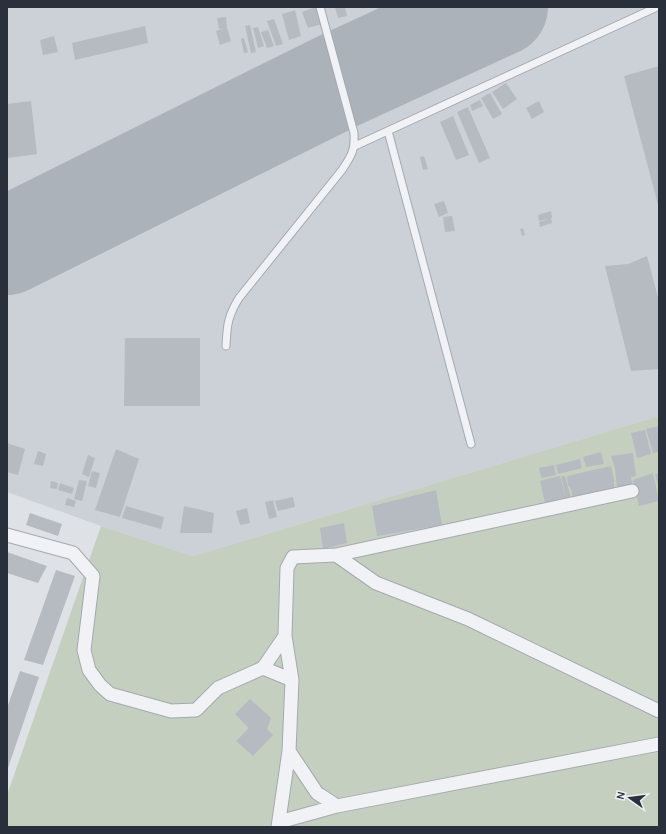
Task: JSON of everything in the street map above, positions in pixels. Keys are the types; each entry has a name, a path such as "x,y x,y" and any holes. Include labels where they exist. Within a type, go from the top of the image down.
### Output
{"street":[{"path":"632,492 336,555 293,557 287,568 285,636 292,680 289,750 279,825 337,806 659,744"},
{"path":"7,535 73,553 93,576 84,650 89,670 100,685 110,694 172,711 196,710 218,688 263,668 285,636"},
{"path":"336,555 376,583 468,619 659,712"},
{"path":"263,668 292,680"},
{"path":"289,750 317,793 337,806"}],"lane":[{"path":"226,346 226,326 231,312 239,298 342,170 350,158 354,146 354,133 320,7"},
{"path":"354,146 657,7"},
{"path":"388,131 471,444"}],"shaded area":[{"path":"7,7 659,7 659,416 193,556 101,526 7,492"}],"green space":[{"path":"659,416 659,827 7,827 7,795 101,526 193,556"}],"building":[{"path":"316,7 322,24 308,28 302,12"},
{"path":"335,7 345,7 347,16 338,18"},
{"path":"295,10 301,36 289,40 282,14"},
{"path":"226,17 227,28 231,41 220,45 216,31 225,28 219,29 217,18"},
{"path":"274,19 283,44 276,46 267,21"},
{"path":"250,25 256,52 251,53 245,26"},
{"path":"145,26 148,43 75,60 72,43"},
{"path":"258,27 264,46 258,48 253,28"},
{"path":"268,30 274,46 267,48 261,32"},
{"path":"54,36 58,52 43,55 40,40"},
{"path":"244,38 248,52 244,53 241,39"},
{"path":"659,66 659,205 658,205 624,76"},
{"path":"506,83 517,99 503,109 492,92"},
{"path":"490,93 502,114 493,119 481,98"},
{"path":"480,100 483,106 472,111 470,105"},
{"path":"31,101 37,154 7,158 7,104"},
{"path":"539,101 544,112 532,119 526,108"},
{"path":"468,107 490,158 479,163 457,112"},
{"path":"453,116 469,155 456,160 440,122"},
{"path":"424,156 428,169 423,170 420,157"},
{"path":"444,201 448,213 439,217 434,204"},
{"path":"551,211 552,218 539,221 538,215"},
{"path":"452,216 455,231 445,232 443,217"},
{"path":"551,218 552,223 540,227 539,222"},
{"path":"523,228 525,235 522,236 520,229"},
{"path":"647,256 659,301 659,369 631,371 605,266 628,264"},
{"path":"125,338 200,338 200,406 124,406"},
{"path":"659,426 659,452 653,453 646,429"},
{"path":"645,430 651,454 637,458 631,433"},
{"path":"7,443 25,449 18,475 7,472"},
{"path":"116,449 139,459 120,517 95,510"},
{"path":"38,451 46,454 43,466 34,464"},
{"path":"601,452 604,464 586,467 583,457"},
{"path":"633,453 636,476 631,477 633,487 617,488 615,468 611,456"},
{"path":"88,455 95,458 89,477 82,474"},
{"path":"580,459 582,468 558,474 556,465"},
{"path":"554,465 556,475 541,478 539,468"},
{"path":"611,466 614,479 614,491 573,498 571,489 568,485 567,476"},
{"path":"92,471 100,473 96,488 88,486"},
{"path":"653,473 659,501 639,506 633,480"},
{"path":"659,473 659,488 655,474"},
{"path":"560,476 566,499 545,503 540,481"},
{"path":"561,476 565,476 571,498 566,499"},
{"path":"79,480 87,481 82,501 74,499"},
{"path":"51,481 58,483 57,489 50,488"},
{"path":"60,483 74,488 72,494 58,490"},
{"path":"436,490 442,525 377,536 372,506"},
{"path":"293,497 295,507 278,511 275,501"},
{"path":"67,498 76,501 74,507 65,505"},
{"path":"273,500 277,517 269,519 265,502"},
{"path":"126,506 164,517 161,529 122,518"},
{"path":"184,506 214,513 212,533 180,533"},
{"path":"247,508 250,523 240,525 236,511"},
{"path":"30,513 62,524 58,536 26,525"},
{"path":"344,523 347,543 323,549 320,528"},
{"path":"7,552 47,566 38,583 7,573"},
{"path":"56,570 75,576 43,665 24,660"},
{"path":"20,671 39,677 7,771 7,708"},
{"path":"250,699 271,718 267,729 273,735 253,756 236,741 249,728 235,714"}],"runway":[{"path":"7,246 340,80 499,7"}]}
